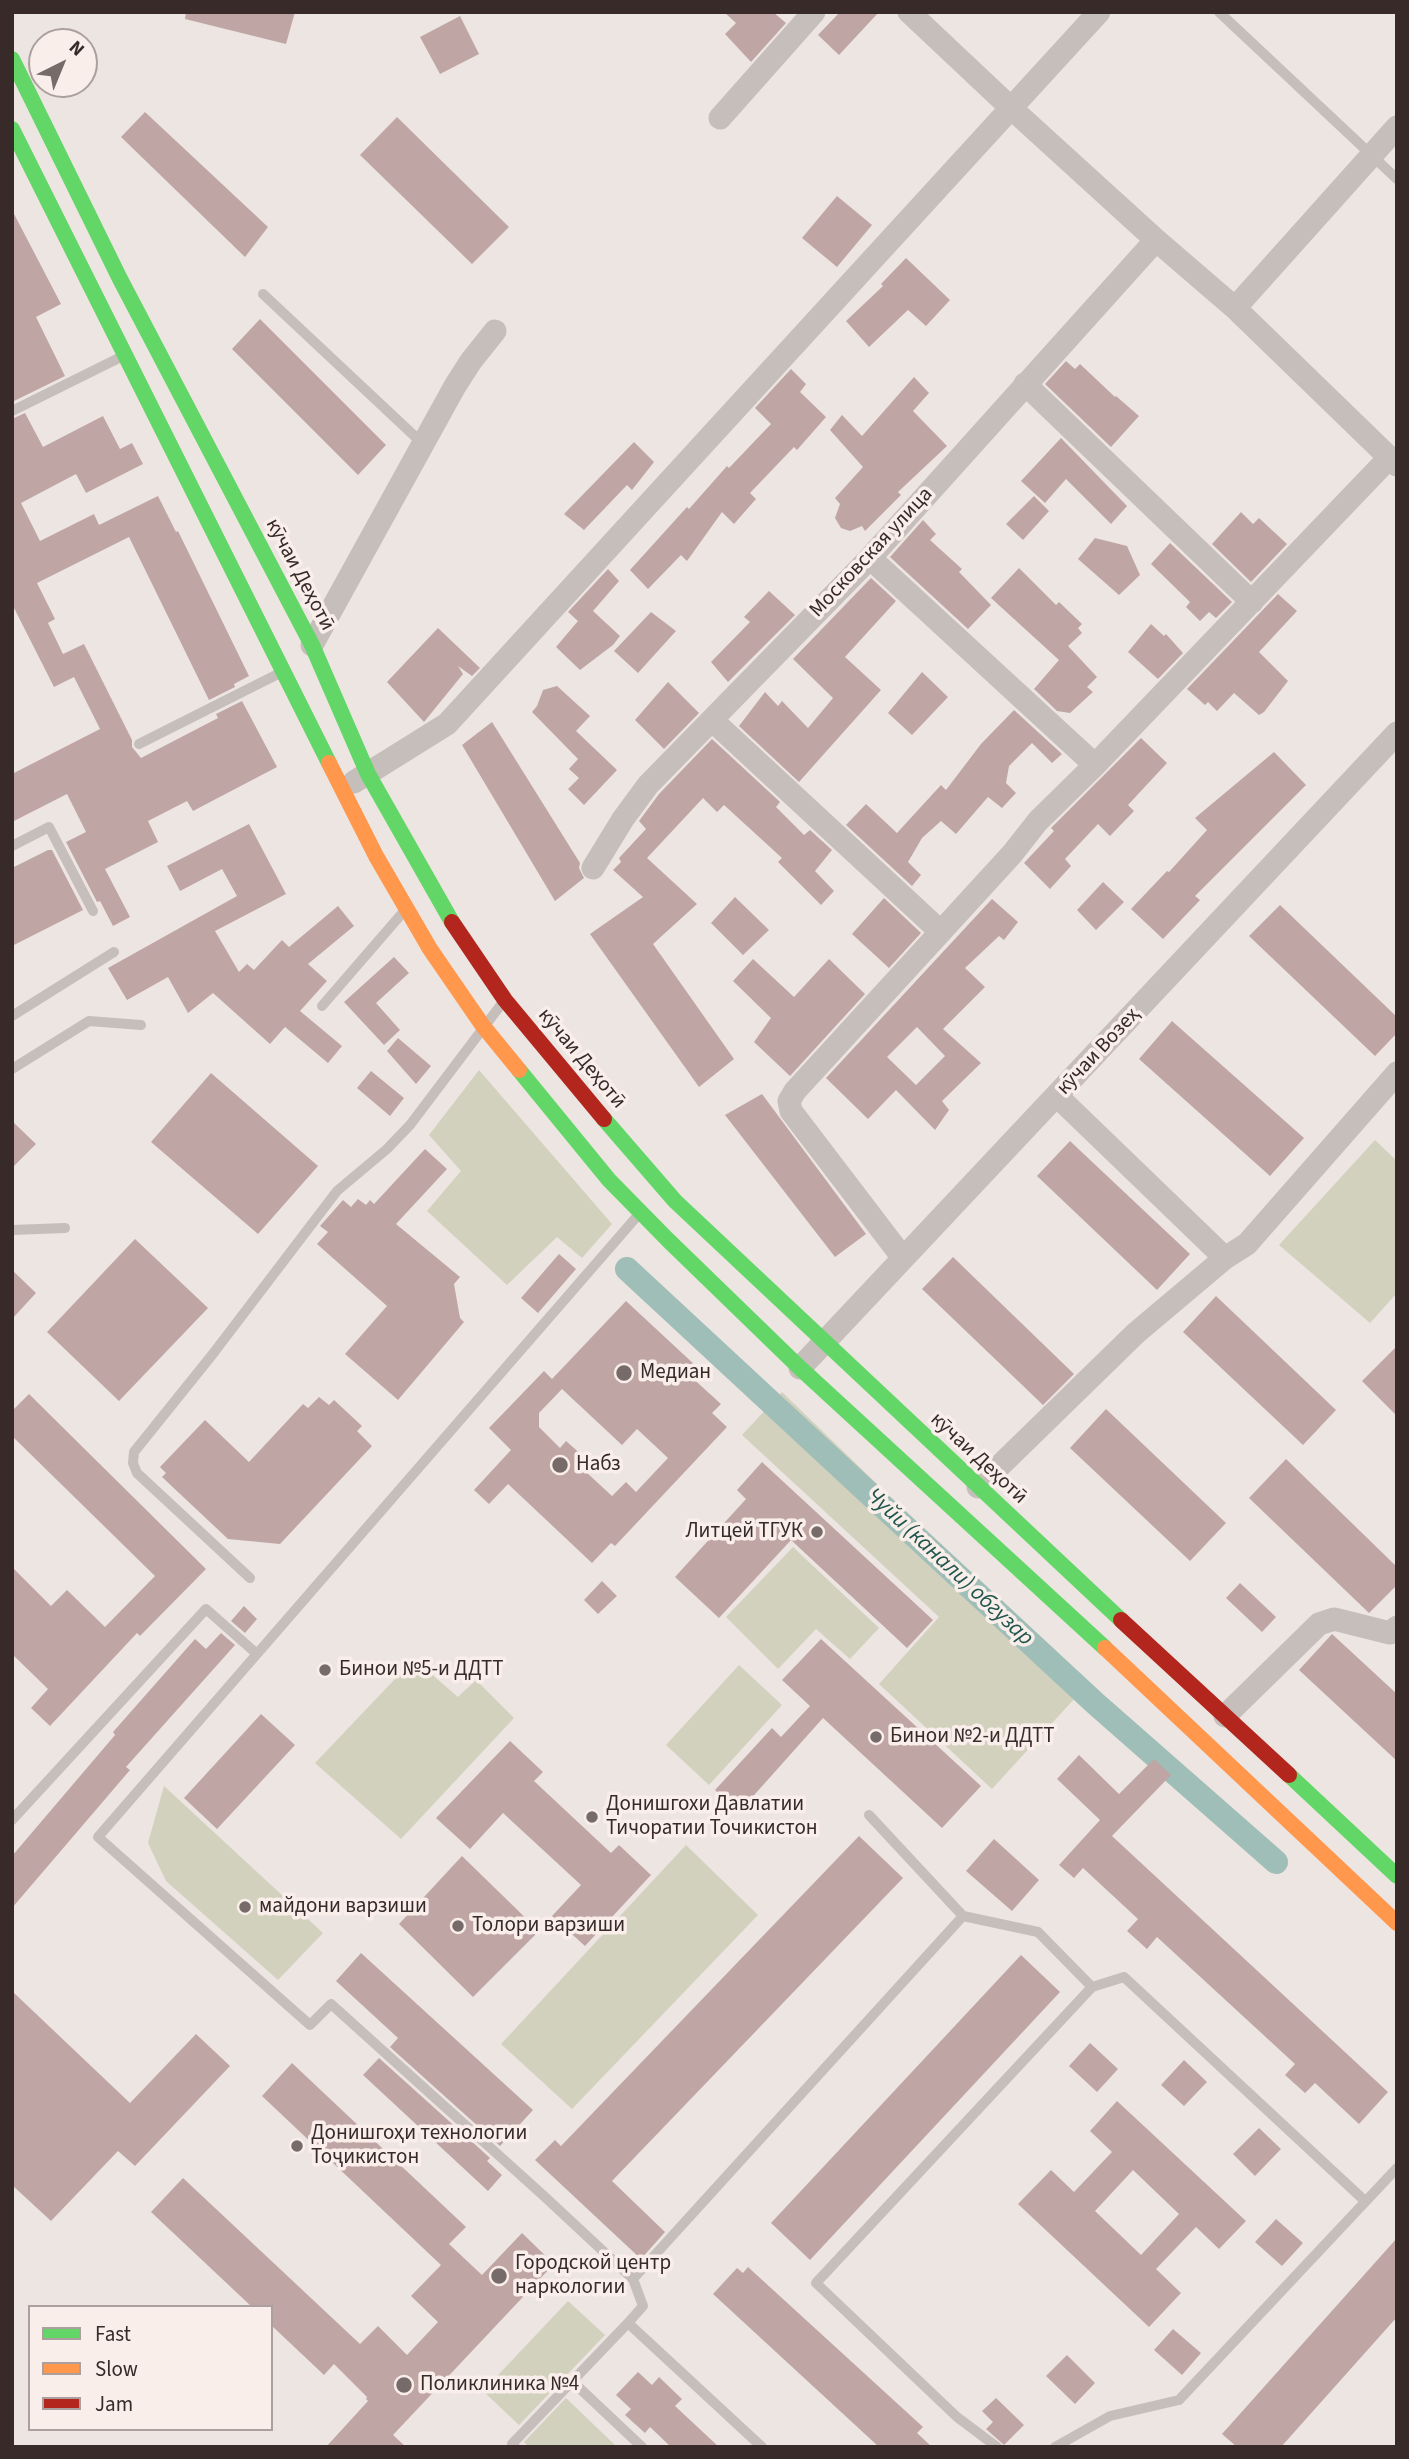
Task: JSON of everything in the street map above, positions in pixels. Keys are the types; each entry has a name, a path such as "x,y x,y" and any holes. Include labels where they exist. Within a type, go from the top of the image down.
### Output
{"street":[{"path":"720,118 814,12"},
{"path":"903,1258 791,1111 789,1101 795,1091 1012,854 1038,821 1095,765 1202,651 1393,461 1235,308 1156,240 909,12"},
{"path":"342,788 447,724 1099,12"},
{"name":"кӯчаи Деҳотӣ","path":"12,59 120,279 313,645 368,774 453,922 505,1000 578,1090 675,1201 978,1488 1397,1876"},
{"path":"1235,308 1397,127"},
{"path":"12,129 376,856 430,948 484,1026 609,1180 640,1212 800,1368 1397,1923"},
{"name":"Московская улица","path":"593,868 648,785 870,558 1156,240"},
{"path":"313,645 455,386 471,360 495,331"},
{"path":"1025,384 1252,602"},
{"path":"870,558 1095,765"},
{"path":"712,720 941,932"},
{"name":"кӯчаи Возеҳ","path":"800,1368 1397,733"},
{"path":"978,1488 1136,1333 1225,1258 1247,1244 1397,1073"},
{"path":"1057,1097 1225,1258"},
{"path":"1225,1716 1319,1623 1334,1619 1390,1633 1397,1627"},
{"path":"1379,1906 1397,1888"}],"lane":[{"path":"1219,12 1397,179"},
{"path":"263,293 423,444"},
{"path":"12,411 125,355"},
{"path":"139,744 284,671"},
{"path":"12,846 49,827 93,911"},
{"path":"322,1006 407,908"},
{"path":"12,1016 114,952"},
{"path":"250,1578 137,1473 133,1463 134,1452 337,1191 387,1149 410,1125 505,1000"},
{"path":"12,1069 89,1021 142,1025"},
{"path":"515,2447 512,2444 643,2306 633,2279 331,2004 310,2025 98,1837 640,1212"},
{"path":"12,1230 65,1228"},
{"path":"12,1820 206,1609 257,1654"},
{"path":"869,1815 963,1916 1038,1932 1092,1987"},
{"path":"633,2279 963,1916"},
{"path":"997,2447 957,2417 816,2283 1092,1987 1124,1977 1365,2201"},
{"path":"1055,2447 1110,2416 1179,2400 1397,2168"},
{"path":"628,2323 762,2447"},
{"path":"573,2382 642,2447"}],"green space":[{"path":"479,1070 612,1224 582,1258 557,1237 507,1285 427,1211 461,1171 429,1135"},
{"path":"1375,1140 1397,1161 1397,1293 1370,1323 1279,1245"},
{"path":"782,1392 1086,1686 992,1789 879,1684 939,1617 742,1435"},
{"path":"793,1547 879,1628 850,1659 816,1629 778,1669 726,1617"},
{"path":"414,1659 458,1697 476,1680 514,1718 401,1839 315,1763"},
{"path":"739,1665 782,1705 709,1785 666,1745"},
{"name":"майдони варзиши","path":"164,1786 323,1933 278,1980 166,1881 148,1843"},
{"path":"686,1845 758,1915 572,2109 501,2044"},
{"path":"568,2301 605,2335 519,2425 483,2391"},
{"path":"566,2398 617,2447 529,2447 524,2442"}],"building":[{"path":"186,12 295,12 286,44 185,19"},
{"path":"724,12 773,12 786,23 751,62 725,34 736,23"},
{"path":"840,12 879,12 839,55 818,35"},
{"path":"460,16 479,54 440,74 420,37"},
{"path":"145,112 268,227 245,257 121,137"},
{"path":"397,117 509,227 472,264 360,155"},
{"path":"837,196 872,225 837,267 802,238"},
{"path":"12,210 61,304 36,317 65,376 12,402"},
{"path":"906,258 950,300 926,326 908,310 869,347 846,321 883,286 881,284"},
{"path":"260,319 386,445 358,475 232,349"},
{"path":"1066,361 1075,369 1080,364 1139,416 1111,447 1045,384"},
{"path":"791,369 806,384 800,392 826,417 797,450 794,447 750,493 756,499 734,524 722,512 687,561 681,555 648,589 630,570 687,507 689,509 727,466 729,468 771,424 755,408"},
{"path":"914,377 929,393 913,411 947,446 898,492 901,495 865,531 862,526 850,531 841,528 835,518 840,504 835,498 863,467 830,430 842,415 862,436"},
{"path":"25,413 43,447 103,416 120,449 132,443 143,464 86,493 76,474 21,503 40,541 94,514 99,525 158,496 249,676 234,684 235,687 209,700 129,537 37,583 55,619 48,623 63,654 84,644 132,740 132,747 141,758 218,718 216,714 242,701 277,767 193,811 187,801 148,821 158,842 105,869 130,917 113,926 100,901 97,902 66,842 86,832 67,794 12,822 12,774 100,729 74,677 54,687 12,604 12,419"},
{"path":"1061,438 1127,506 1111,524 1066,479 1045,503 1021,481"},
{"path":"634,442 654,462 632,490 627,485 584,530 564,514"},
{"path":"1034,496 1049,511 1023,540 1006,524"},
{"path":"1241,512 1253,524 1259,518 1287,544 1251,582 1212,544"},
{"path":"923,520 936,534 930,540 962,569 959,572 991,605 968,629 890,557"},
{"path":"1095,538 1127,546 1140,575 1119,595 1078,559"},
{"path":"1170,543 1232,602 1216,618 1209,612 1200,621 1186,607 1190,602 1151,564"},
{"path":"1019,568 1056,605 1059,602 1082,624 1078,628 1082,633 1068,646 1097,677 1087,687 1093,692 1070,713 1057,711 1034,689 1059,660 991,598"},
{"path":"608,569 619,581 593,611 620,636 613,645 580,670 556,647 578,621 568,612"},
{"path":"871,578 896,601 845,657 881,690 799,782 739,726 765,692 778,706 782,701 808,728 833,698 793,659"},
{"path":"769,591 795,615 728,682 711,662 750,622 744,617"},
{"path":"1278,594 1297,611 1259,652 1288,681 1259,715 1234,693 1217,711 1208,702 1205,705 1187,689"},
{"path":"651,612 676,631 638,673 614,651"},
{"path":"1151,624 1164,636 1166,634 1183,653 1158,679 1128,652"},
{"path":"438,628 480,668 472,676 458,666 463,674 424,722 387,682"},
{"path":"922,672 948,697 912,735 888,713"},
{"path":"668,682 699,713 664,749 635,720"},
{"path":"557,686 590,716 576,731 617,770 584,805 568,789 579,778 569,769 578,759 532,712 543,690"},
{"path":"1014,710 1062,754 1052,763 1032,743 1009,766 1006,783 1016,793 1002,808 988,797 956,834 941,821 922,838 908,862 921,875 912,886 846,825 866,804 897,833 941,785 946,790 981,744"},
{"path":"492,722 580,863 579,868 584,878 555,901 462,745"},
{"path":"1141,738 1167,763 1128,805 1134,811 1110,836 1098,824 1065,859 1071,866 1050,889 1024,863 1054,831 1051,828"},
{"path":"712,739 780,802 776,807 804,835 810,830 832,850 815,871 834,891 821,905 778,862 782,858 724,805 717,812 703,798 647,858 697,904 653,944 734,1059 699,1087 590,934 643,897 613,870 621,862 619,858 646,829 639,821 659,794"},
{"path":"1274,752 1306,785 1195,896 1200,900 1163,939 1131,909 1207,830 1195,818"},
{"path":"249,824 286,894 215,931 239,972 247,964 254,970 282,940 289,947 338,906 354,926 308,964 327,981 300,1011 342,1046 328,1063 285,1027 270,1044 213,993 188,1013 168,977 127,1000 108,968 237,896 222,869 180,891 167,866"},
{"path":"52,850 83,910 12,946 12,868"},
{"path":"1103,882 1124,902 1096,930 1077,910"},
{"path":"735,897 769,930 743,955 711,923"},
{"path":"884,898 921,933 889,968 852,934"},
{"path":"992,899 1018,922 1004,940 999,936 965,968 985,987 943,1029 981,1063 942,1101 949,1110 935,1130 896,1090 868,1119 826,1078","holes":["917,1027 945,1056 916,1085 887,1057"]},
{"path":"1280,905 1397,1017 1397,1033 1375,1056 1249,936"},
{"path":"394,957 409,973 376,1003 400,1030 384,1045 344,1002"},
{"path":"753,959 794,997 829,959 865,994 790,1076 754,1042 771,1018 733,981"},
{"path":"1172,1021 1304,1138 1270,1176 1139,1059"},
{"path":"398,1038 431,1066 416,1084 387,1051"},
{"path":"371,1071 404,1098 390,1116 357,1088"},
{"path":"211,1073 318,1166 258,1234 151,1142"},
{"path":"762,1094 866,1234 835,1257 725,1115"},
{"path":"12,1121 36,1144 12,1168"},
{"path":"1070,1141 1190,1254 1157,1290 1037,1176"},
{"path":"425,1149 447,1169 396,1224 460,1277 454,1284 460,1318 464,1322 398,1400 345,1354 387,1306 317,1244 328,1232 320,1226 343,1200 351,1207 358,1199 366,1205 370,1200 374,1204"},
{"path":"135,1239 208,1308 119,1401 47,1332"},
{"path":"559,1254 576,1269 538,1313 521,1298"},
{"path":"953,1257 1074,1374 1043,1405 922,1289"},
{"path":"12,1270 36,1293 12,1319"},
{"path":"1216,1296 1336,1410 1303,1445 1183,1332"},
{"path":"626,1301 696,1366 688,1374 721,1404 712,1413 727,1427 615,1546 611,1543 592,1563 508,1484 489,1504 474,1490 511,1450 489,1428 544,1371 552,1379","holes":["562,1389 622,1445 637,1429 668,1458 636,1492 626,1482 612,1496 585,1471 592,1464 566,1441 560,1448 539,1427 539,1413"]},
{"path":"1397,1346 1397,1416 1362,1381"},
{"path":"29,1394 206,1569 140,1636 137,1633 50,1726 31,1708 48,1689 12,1654 12,1567 51,1606 67,1590 105,1627 155,1576 12,1436 12,1411"},
{"path":"319,1397 329,1405 334,1400 362,1426 357,1431 372,1446 280,1544 228,1539 162,1477 166,1473 160,1467 205,1420 249,1462 303,1404 308,1408"},
{"path":"1106,1409 1226,1523 1190,1561 1070,1448"},
{"path":"1286,1459 1397,1567 1397,1585 1369,1613 1249,1498"},
{"path":"762,1462 933,1620 907,1648 791,1540 719,1618 675,1577 746,1499 737,1490"},
{"path":"602,1581 617,1596 598,1614 584,1600"},
{"path":"1240,1583 1276,1617 1262,1632 1226,1598"},
{"path":"244,1606 257,1619 245,1633 231,1621"},
{"path":"221,1633 235,1645 126,1767 130,1770 12,1908 12,1856 115,1735 113,1732 195,1639 206,1649"},
{"path":"1332,1634 1397,1694 1397,1761 1299,1670"},
{"path":"821,1639 981,1786 942,1828 823,1718 739,1812 715,1790 772,1728 781,1737 810,1706 782,1680"},
{"path":"261,1714 295,1745 217,1829 184,1798"},
{"path":"510,1741 543,1772 534,1781 611,1853 619,1845 651,1875 585,1946 552,1916 581,1885 503,1813 470,1849 436,1818"},
{"path":"1079,1755 1119,1794 1154,1759 1171,1775 1112,1836 1388,2092 1359,2124 1315,2083 1305,2093 1285,2075 1295,2064 1157,1937 1147,1949 1127,1931 1138,1919 1083,1868 1074,1878 1059,1865 1100,1820 1057,1779"},
{"path":"859,1836 903,1878 612,2181 665,2232 641,2259 535,2160 555,2140 561,2146"},
{"path":"994,1839 1039,1880 1012,1911 966,1871"},
{"path":"462,1856 539,1931 473,1997 399,1924"},
{"path":"361,1953 533,2110 500,2146 390,2047 398,2038 336,1981"},
{"path":"1021,1955 1060,1992 810,2260 771,2223"},
{"path":"12,1991 130,2103 196,2034 230,2066 135,2166 118,2151 51,2221 12,2185"},
{"path":"1090,2043 1118,2069 1097,2092 1069,2066"},
{"path":"379,2058 490,2158 487,2161 502,2175 488,2191 363,2075"},
{"path":"1184,2060 1207,2082 1184,2106 1161,2085"},
{"path":"292,2063 466,2227 449,2244 482,2275 522,2233 554,2264 393,2435 406,2447 326,2447 368,2401 367,2397 334,2364 324,2375 273,2327 273,2305 250,2305 151,2212 183,2178 360,2344 378,2326 407,2355 438,2322 411,2296 441,2265 262,2096"},
{"path":"1117,2101 1246,2221 1219,2249 1196,2227 1156,2269 1181,2293 1149,2327 1018,2204 1051,2170 1074,2192 1112,2152 1090,2131","holes":["1133,2170 1179,2214 1141,2255 1095,2211"]},
{"path":"1259,2128 1281,2149 1255,2176 1233,2154"},
{"path":"1276,2219 1303,2243 1282,2266 1255,2242"},
{"path":"1397,2238 1397,2317 1281,2447 1237,2447 1222,2434"},
{"path":"748,2267 923,2427 917,2433 932,2447 879,2447 713,2294 737,2268 743,2273"},
{"path":"1173,2329 1201,2353 1182,2375 1154,2350"},
{"path":"1067,2355 1095,2383 1075,2404 1046,2376"},
{"path":"638,2372 652,2385 659,2377 682,2399 675,2406 719,2447 671,2447 650,2427 645,2433 625,2415 631,2409 616,2395"},
{"path":"996,2398 1024,2425 1004,2445 986,2429 993,2422 982,2411"}],"waterway":[{"name":"Чуйи (канали) обгузар","path":"627,1269 1096,1704 1276,1862"}],"traffic: fast":[{"path":"12,59 120,279 312,645 368,774 452,922"},
{"path":"12,129 329,763"},
{"path":"519,1070 609,1180 668,1240 800,1368 1105,1648"},
{"path":"604,1119 675,1201 1121,1620"},
{"path":"1289,1775 1397,1876"}],"traffic: slow":[{"path":"329,763 376,856 430,949 483,1026 519,1070"},
{"path":"1105,1648 1397,1923"}],"traffic: jam":[{"path":"452,922 505,1000 604,1119"},
{"path":"1121,1620 1289,1775"}],"place":[{"name":"Медиан","path":"624,1373"},
{"name":"Набз","path":"560,1465"},
{"name":"Литцей ТГУК","path":"817,1532"},
{"name":"Бинои №5-и ДДТТ","path":"325,1670"},
{"name":"Бинои №2-и ДДТТ","path":"876,1737"},
{"name":"Донишгохи Давлатии Тичоратии Точикистон","path":"592,1817"},
{"name":"майдони варзиши","path":"245,1907"},
{"name":"Толори варзиши","path":"458,1926"},
{"name":"Донишгоҳи технологии Тоҷикистон","path":"297,2146"},
{"name":"Городской центр наркологии","path":"499,2276"},
{"name":"Поликлиника №4","path":"404,2385"}]}
